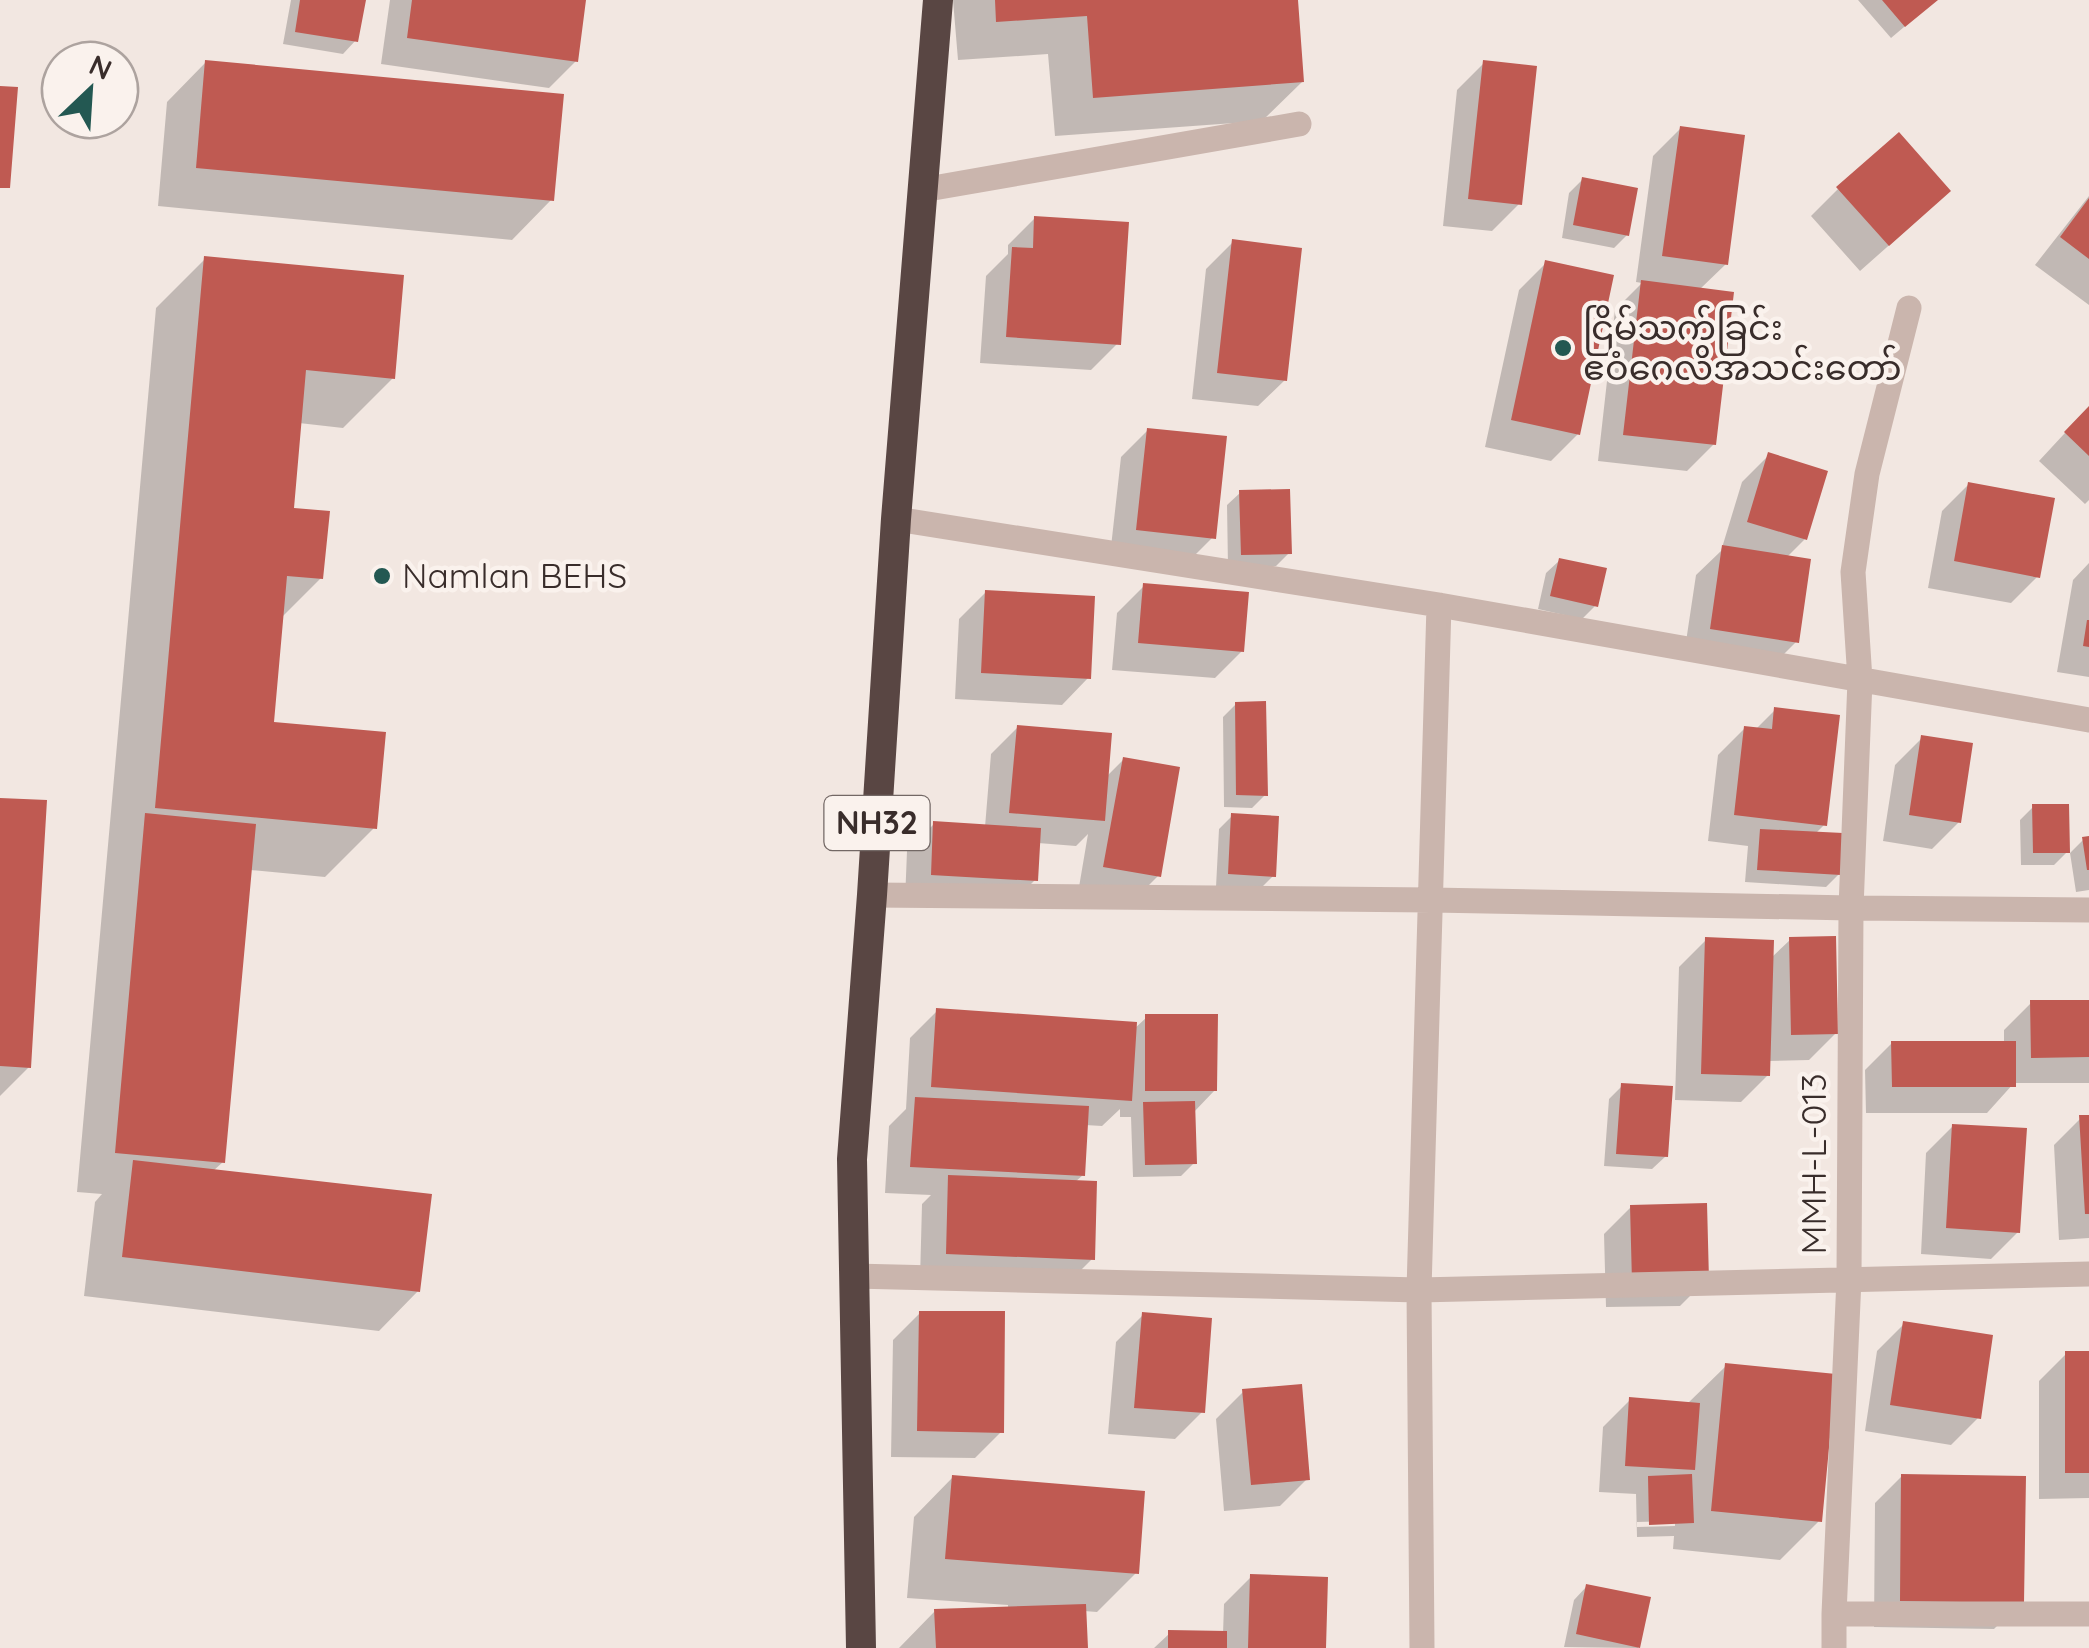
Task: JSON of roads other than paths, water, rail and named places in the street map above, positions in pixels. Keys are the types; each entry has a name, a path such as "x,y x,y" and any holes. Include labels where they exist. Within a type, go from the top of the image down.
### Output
{"highway":[{"name":"NH32","path":"861,1648 852,1159 896,520 938,0"}],"street":[{"path":"922,190 1299,124"},
{"name":"MMH-L-013","path":"1834,1648 1848,1278 1851,908 1860,680 1853,572 1868,474 1909,308"},
{"path":"896,520 1439,604 2089,720"},
{"path":"1422,1648 1419,1290 1439,604"},
{"path":"872,896 2089,910"},
{"path":"854,1276 1419,1290 2089,1274"},
{"path":"1834,1614 2089,1614"}],"place":[{"name":"ငြိမ်သက်ခြင်း ဧဝံဂေလိအသင်းတော်","path":"1563,348"},
{"name":"Namlan BEHS","path":"382,576"}]}
